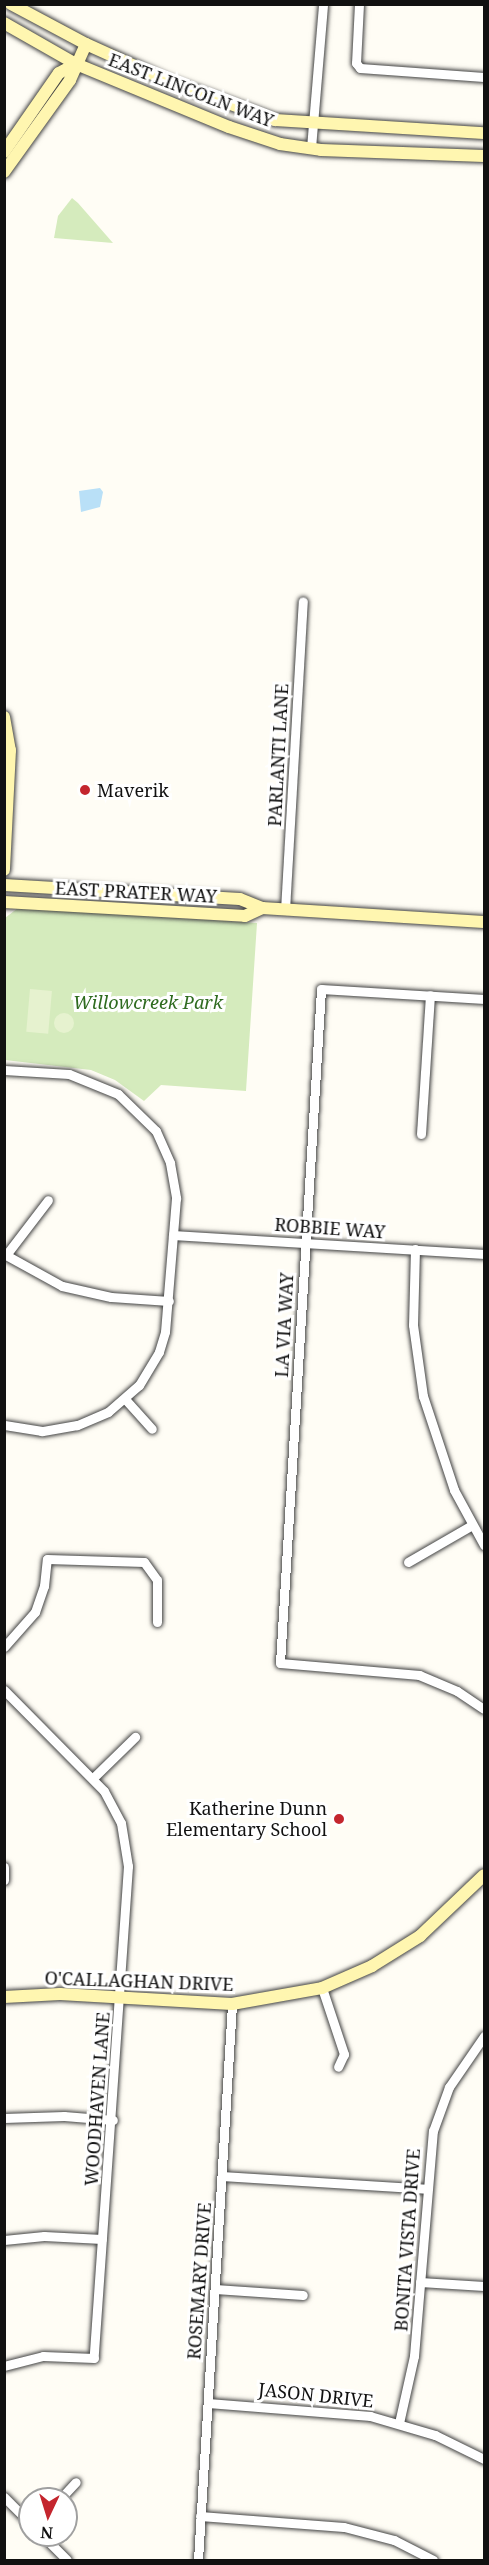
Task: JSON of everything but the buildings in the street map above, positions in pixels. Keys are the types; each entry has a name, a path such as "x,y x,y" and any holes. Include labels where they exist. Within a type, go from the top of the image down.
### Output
{"street":[{"name":"EAST LINCOLN WAY","path":"11,4 86,44 209,98 275,120 313,125 484,134"},
{"path":"311,148 323,4"},
{"path":"359,4 356,63 360,68 484,77"},
{"name":"EAST LINCOLN WAY","path":"4,23 76,64 228,127 280,144 311,148 484,156"},
{"path":"4,172 70,80 86,44"},
{"path":"4,152 59,74 76,64"},
{"name":"PARLANTI LANE","path":"285,910 303,602"},
{"path":"4,717 10,750 4,870"},
{"name":"EAST PRATER WAY","path":"4,885 240,899 262,908 484,922"},
{"name":"EAST PRATER WAY","path":"4,902 245,916 262,908"},
{"name":"LA VIA WAY","path":"430,996 321,989 280,1663 418,1676 458,1691 484,1709"},
{"path":"422,1134 430,996 484,999"},
{"path":"4,1070 86,1078 134,1105 156,1131 170,1163 176,1198 169,1301 159,1352 125,1399 92,1420 60,1429 4,1425"},
{"path":"48,1200 5,1254 41,1277 79,1291 169,1301"},
{"name":"ROBBIE WAY","path":"173,1235 484,1254"},
{"path":"415,1249 413,1325 423,1396 441,1457 472,1525 484,1545"},
{"path":"125,1399 152,1430"},
{"path":"408,1562 472,1525"},
{"path":"4,1647 35,1612 45,1586 47,1559 107,1562 136,1560 150,1566 157,1580 157,1622"},
{"name":"WOODHAVEN LANE","path":"4,1690 93,1778 114,1807 128,1856 113,2120 94,2358 43,2356 4,2366"},
{"path":"93,1778 135,1737"},
{"path":"4,1867 4,1880"},
{"name":"O'CALLAGHAN DRIVE","path":"4,1997 60,1994 232,2004 322,1988 372,1966 420,1936 484,1875"},
{"path":"322,1988 344,2054 338,2067"},
{"name":"ROSEMARY DRIVE","path":"198,2560 232,2004"},
{"name":"BONITA VISTA DRIVE","path":"399,2423 414,2356 428,2154 440,2108 460,2066 484,2036"},
{"path":"4,2118 64,2116 113,2120"},
{"path":"222,2176 426,2189"},
{"path":"4,2240 44,2236 102,2239"},
{"path":"420,2282 484,2286"},
{"path":"214,2289 303,2295"},
{"name":"JASON DRIVE","path":"208,2403 342,2412 399,2423 484,2458"},
{"path":"71,2487 76,2482"},
{"path":"4,2497 18,2511"},
{"path":"200,2516 344,2527 394,2541 434,2560"},
{"path":"54,2547 67,2560"}],"green space":[{"path":"72,198 113,243 54,238 58,216"},
{"name":"Willowcreek Park","path":"18,908 257,923 246,1091 161,1085 144,1101 115,1080 91,1070 5,1060 5,918"},
{"path":"30,989 52,991 48,1034 26,1032"},
{"path":"60,1013 68,1013 74,1019 74,1027 68,1033 60,1033 54,1027 54,1019"}],"water":[{"path":"100,488 103,492 100,507 81,512 79,491"}],"place":[{"name":"Maverik","path":"85,790"},
{"name":"Katherine Dunn Elementary School","path":"339,1819"}]}
